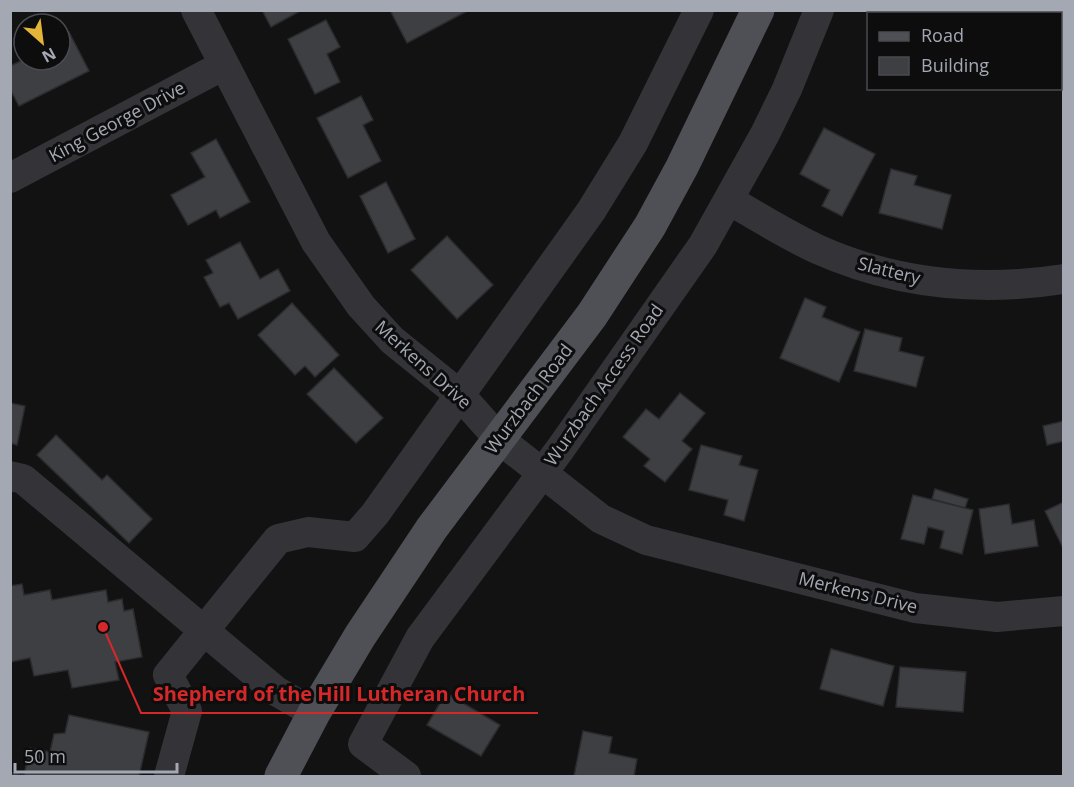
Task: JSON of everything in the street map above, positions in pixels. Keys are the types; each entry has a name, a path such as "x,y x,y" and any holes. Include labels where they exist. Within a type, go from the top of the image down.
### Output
{"main road":[{"name":"Wurzbach Road","path":"281,777 314,713 360,636 432,528 592,315 650,226 682,167 758,10"}],"street":[{"name":"Merkens Drive","path":"196,10 316,242 361,306 392,340 460,395 499,439 601,519 646,540 915,608 997,617 1064,610"},
{"path":"170,777 187,711 168,675 278,539 308,532 355,537 591,211 633,143 699,10"},
{"name":"Wurzbach Access Road","path":"406,777 363,744 420,638 542,474 703,245 729,201 787,89 819,10"},
{"name":"King George Drive","path":"10,178 224,65"},
{"name":"Slattery","path":"729,201 819,250 860,266 903,277 991,286 1064,279"},
{"path":"10,476 23,480 276,691 314,713"}],"building":[{"path":"262,10 300,10 300,11 271,27"},
{"path":"390,10 469,10 407,43"},
{"path":"951,10 1014,10 1014,12 950,12"},
{"path":"326,20 340,47 327,54 340,82 315,94 288,39"},
{"path":"72,38 89,71 19,106 10,89 10,66 12,65 12,72 72,72"},
{"path":"361,96 373,120 363,125 381,161 348,178 317,118"},
{"path":"824,128 875,154 842,216 822,206 830,190 800,174"},
{"path":"216,139 250,202 220,218 216,210 188,225 171,195 205,177 191,153"},
{"path":"891,169 917,176 914,185 951,195 942,229 879,213"},
{"path":"386,182 415,239 388,253 360,196"},
{"path":"447,236 493,285 457,319 411,270"},
{"path":"240,242 260,279 278,269 290,291 238,319 229,303 220,307 204,277 213,273 206,260"},
{"path":"805,298 826,307 822,317 860,332 839,382 780,358"},
{"path":"292,303 339,355 315,377 305,366 295,375 258,335"},
{"path":"865,329 902,338 899,351 924,357 916,387 854,371"},
{"path":"334,368 383,418 356,443 307,394"},
{"path":"680,393 705,413 682,441 692,449 665,482 644,466 650,459 623,437 646,409 659,419"},
{"path":"10,403 25,406 17,445 10,443"},
{"path":"1064,421 1064,441 1047,445 1043,426"},
{"path":"56,435 102,480 107,475 152,519 129,543 37,455"},
{"path":"701,445 742,456 739,465 758,470 744,521 724,515 728,500 689,490"},
{"path":"935,489 968,499 965,508 932,499"},
{"path":"913,495 973,510 962,554 940,548 944,531 928,527 924,544 901,539"},
{"path":"1064,502 1064,550 1045,511"},
{"path":"1009,504 1012,524 1034,520 1038,546 985,554 979,509"},
{"path":"22,584 24,595 50,590 52,600 106,590 108,602 122,599 124,611 133,609 142,657 115,662 119,680 72,688 68,670 34,676 30,658 10,662 10,586"},
{"path":"831,649 894,666 883,706 820,689"},
{"path":"900,667 966,672 963,712 896,707"},
{"path":"446,693 500,725 481,756 427,725"},
{"path":"69,715 149,732 139,776 12,776 13,773 24,775 30,748 50,752 54,734 65,733"},
{"path":"583,731 612,737 609,753 637,759 634,776 574,776"}],"place":[{"name":"Shepherd of the Hill Lutheran Church","path":"103,627"}]}
